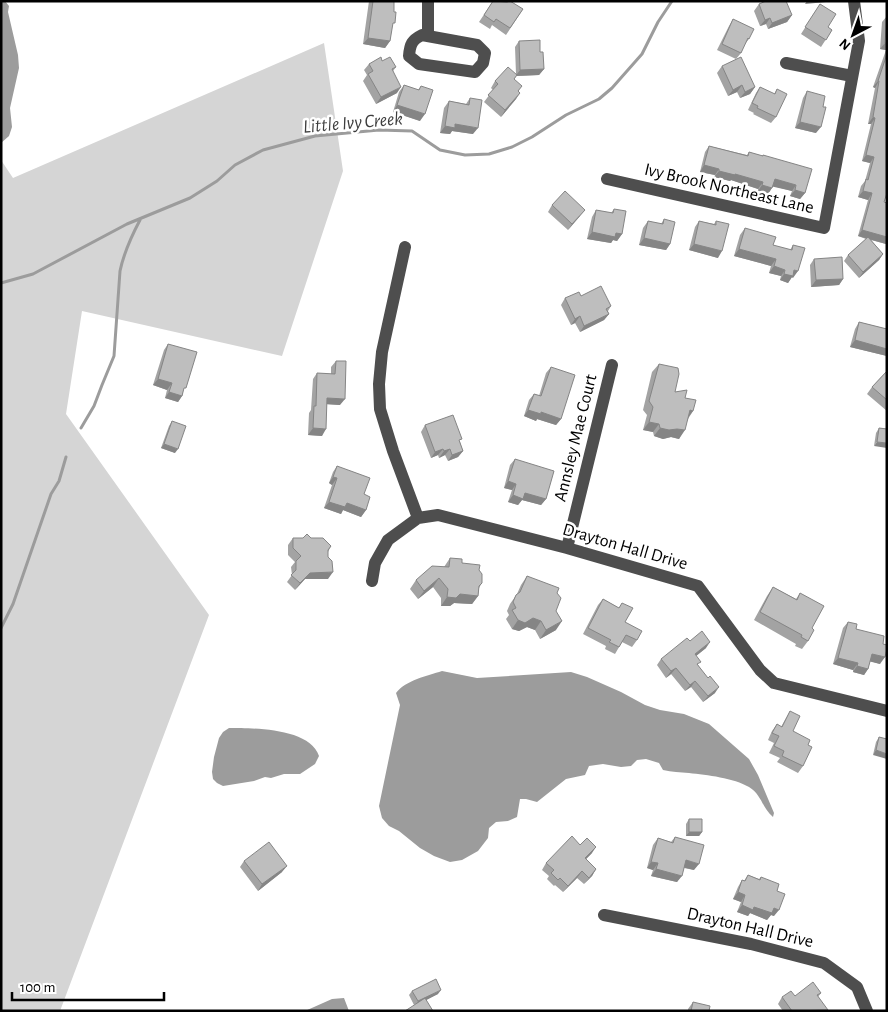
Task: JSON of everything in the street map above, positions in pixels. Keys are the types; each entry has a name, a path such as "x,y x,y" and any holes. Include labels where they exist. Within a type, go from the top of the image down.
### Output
{"street":[{"path":"428,1 428,36"},
{"name":"Ivy Brook Northeast Lane","path":"607,179 824,228 859,41 854,1"},
{"path":"422,35 428,36 477,45 486,53 483,63 476,72 419,64 409,56 410,47 414,39 422,35"},
{"path":"786,63 852,76"},
{"path":"372,581 375,564 388,540 418,518 380,410 378,384 382,352 405,247"},
{"name":"Annsley Mae Court","path":"567,548 612,366"},
{"name":"Drayton Hall Drive","path":"418,518 438,515 567,548 698,586 760,670 774,683 887,711"},
{"name":"Drayton Hall Drive","path":"604,915 751,944 824,963 857,987 867,1011"}],"shaded area":[{"path":"1,1 5,1 9,6 8,12 18,55 19,68 10,108 12,127 9,136 1,143"},
{"path":"324,43 343,171 282,356 82,311 66,414 209,615 60,1011 1,1011 1,160 13,178"},
{"path":"442,671 477,678 571,672 621,692 645,705 684,714 709,724 749,759 774,813 773,817 766,810 757,794 743,784 712,776 663,770 659,763 646,759 637,760 631,766 621,767 603,764 589,766 585,775 566,779 537,802 520,799 517,817 508,821 496,822 489,828 488,838 478,851 462,860 450,862 434,856 389,826 382,818 379,806 400,705 396,693 411,682"},
{"path":"229,728 266,729 293,735 305,740 314,747 319,756 315,764 300,774 284,774 223,786 213,779 212,772 219,738"},
{"path":"344,998 349,1011 305,1011 332,999"}],"building":[{"path":"373,1 394,1 395,23 393,23 390,41 368,38"},
{"path":"493,1 510,1 523,9 510,28 496,19 494,22 484,15"},
{"path":"766,1 786,1 792,15 772,23 770,18 765,20 759,4"},
{"path":"820,4 836,14 828,27 832,30 826,40 805,27"},
{"path":"887,16 887,43 885,43"},
{"path":"733,19 754,29 741,53 722,44"},
{"path":"540,40 540,52 543,52 544,69 520,70 519,41"},
{"path":"887,54 887,193 884,202 887,203 887,237 862,230 872,193 863,191 874,157 866,155 875,118 873,117 878,81"},
{"path":"381,57 382,61 390,57 396,67 392,69 401,87 381,97 368,74 373,71 369,64"},
{"path":"741,57 755,87 745,92 742,85 733,90 722,66"},
{"path":"508,67 517,75 514,79 522,86 518,91 520,93 505,110 488,95 498,84 495,81"},
{"path":"404,85 419,90 421,86 433,90 425,114 397,105"},
{"path":"760,87 775,94 777,89 787,94 776,117 757,108 758,106 752,103"},
{"path":"807,91 825,96 823,107 826,107 821,127 800,122"},
{"path":"470,98 482,100 478,128 455,124 455,128 445,126 449,101 469,105"},
{"path":"709,146 748,156 749,152 763,155 812,169 805,193 795,190 796,185 775,179 772,188 762,185 763,182 719,171 719,169 704,165"},
{"path":"565,191 585,210 572,224 552,205"},
{"path":"614,209 626,211 622,234 616,233 615,237 592,232 596,210 613,213"},
{"path":"664,219 675,222 670,244 644,238 648,221 663,224"},
{"path":"699,221 716,225 716,221 729,224 722,251 694,244"},
{"path":"745,228 776,237 773,245 792,250 793,245 805,248 798,271 794,270 793,276 784,274 785,270 774,266 776,259 739,249"},
{"path":"868,237 883,254 863,272 848,255"},
{"path":"842,257 843,279 816,280 814,259"},
{"path":"601,286 611,306 606,309 609,314 584,326 580,316 575,319 565,298 579,292 581,296"},
{"path":"859,322 887,329 887,349 855,340"},
{"path":"168,344 197,352 182,396 169,392 172,383 158,379"},
{"path":"336,361 346,361 345,399 327,398 326,429 313,428 317,373 335,374"},
{"path":"659,364 678,368 679,374 675,392 687,390 685,398 696,400 693,411 690,410 685,430 660,428 659,424 649,422 653,407 649,401"},
{"path":"551,367 575,375 561,419 528,410 534,394 541,396"},
{"path":"887,371 887,400 872,387"},
{"path":"453,415 462,439 459,440 463,451 452,455 450,449 435,452 425,425"},
{"path":"172,421 186,426 178,449 164,444"},
{"path":"879,428 887,429 887,443 877,442"},
{"path":"515,459 554,471 546,499 525,493 523,499 513,495 516,484 508,481"},
{"path":"337,466 370,478 364,494 370,497 366,510 347,503 345,507 329,502 337,478 333,477"},
{"path":"307,534 311,538 323,538 331,546 328,550 328,557 332,561 333,572 310,573 300,583 291,575 296,570 296,561 301,556 293,548 293,538 303,538"},
{"path":"450,558 462,559 462,563 480,565 479,570 482,574 482,583 479,586 478,596 460,594 456,598 447,597 448,589 439,578 424,591 416,580 432,566 449,567"},
{"path":"527,576 559,588 557,593 561,598 556,611 562,621 546,630 541,621 533,618 525,623 518,620 512,610 516,608 513,602"},
{"path":"773,587 797,600 800,593 824,606 812,628 814,630 808,641 801,637 802,635 760,612"},
{"path":"603,599 619,608 622,603 633,608 625,622 642,631 637,640 626,635 619,647 609,642 611,640 588,628"},
{"path":"848,622 857,624 856,629 884,636 883,644 887,645 885,657 872,654 868,669 857,666 858,663 838,658"},
{"path":"702,631 710,642 695,654 701,662 697,664 708,678 710,676 719,687 708,696 695,681 690,685 676,668 671,671 661,659 687,638 690,641"},
{"path":"790,711 800,716 793,731 810,740 808,745 812,747 803,766 782,756 784,751 774,746 779,736 772,733 777,724 782,727"},
{"path":"879,737 887,739 887,754 876,750"},
{"path":"689,819 702,819 702,832 689,832"},
{"path":"572,836 580,845 587,838 596,847 585,858 596,869 589,878 582,871 568,886 551,873 554,870 546,863"},
{"path":"675,837 704,845 699,864 686,860 682,876 656,869 658,863 651,862 658,838 673,843"},
{"path":"269,842 287,866 262,884 244,861"},
{"path":"748,875 760,880 761,877 779,884 777,891 785,894 779,910 774,908 772,913 754,907 753,910 742,905 745,895 738,892 742,880 745,881"},
{"path":"436,979 441,990 418,1001 412,991"},
{"path":"813,982 821,993 817,995 828,1010 792,1011 782,997 791,991 795,996"},
{"path":"425,998 433,1011 405,1011"},
{"path":"693,1002 710,1006 709,1011 691,1011"}],"waterway":[{"name":"Little Ivy Creek","path":"1,283 33,274 127,224 190,198 217,181 235,165 263,150 315,136 379,130 412,131 440,150 465,155 489,154 512,147 532,137 566,115 599,99 612,88 642,54 658,22 672,1"},
{"path":"81,428 94,406 114,356 120,271 128,245 140,220"},
{"path":"1,628 13,604 51,494 59,481 66,457"}]}
